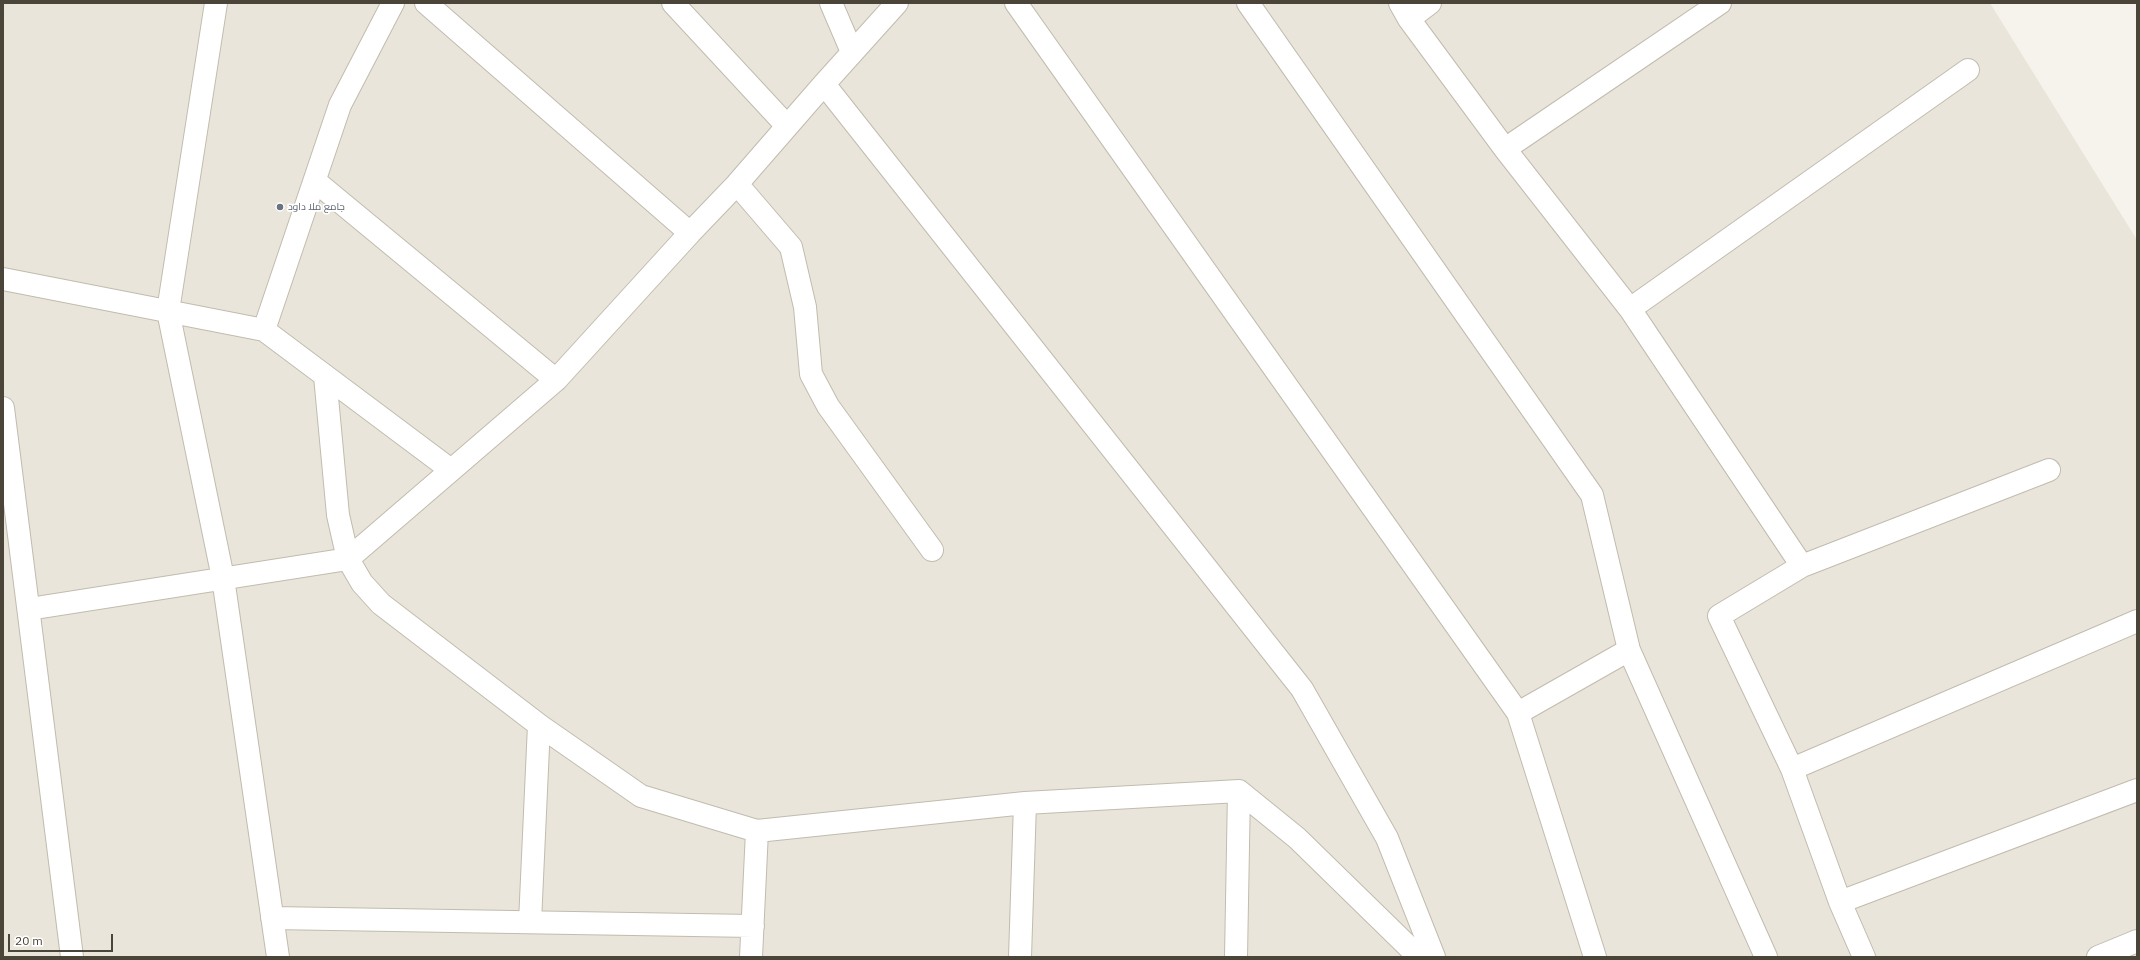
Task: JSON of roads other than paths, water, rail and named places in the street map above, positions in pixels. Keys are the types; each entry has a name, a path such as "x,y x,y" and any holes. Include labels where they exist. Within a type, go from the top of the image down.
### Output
{"street":[{"path":"216,3 168,311 223,578 278,957"},
{"path":"264,330 340,105 393,3"},
{"path":"426,3 690,233"},
{"path":"673,3 787,126"},
{"path":"831,3 852,52"},
{"path":"29,608 348,558 556,380 690,233 738,184 852,52 897,3"},
{"path":"1016,3 1518,713 1595,957"},
{"path":"1248,3 1592,495 1629,650 1766,957"},
{"path":"1430,3 1404,11 1505,148 1630,309 1802,566"},
{"path":"1505,148 1720,3"},
{"path":"1630,309 1968,70"},
{"path":"824,84 1302,690 1387,838 1434,957"},
{"path":"315,181 556,380"},
{"path":"738,184 791,247 804,307 811,374 828,406 932,550"},
{"path":"3,279 264,330 451,470"},
{"path":"325,376 338,515 348,558 362,583 381,604 539,725 641,796 757,831 1025,803 1239,790 1297,838 1419,957"},
{"path":"3,408 72,957"},
{"path":"1864,957 1840,902 1792,769 1719,616 1802,566 2049,470"},
{"path":"1792,769 2137,621"},
{"path":"1518,713 1629,650"},
{"path":"530,922 539,725"},
{"path":"1236,957 1239,790"},
{"path":"1840,902 2137,790"},
{"path":"1020,957 1025,803"},
{"path":"751,957 757,831"},
{"path":"272,918 753,926"},
{"path":"2098,957 2137,941"}],"place":[{"name":"جامع ملا داود","path":"280,207"}]}
